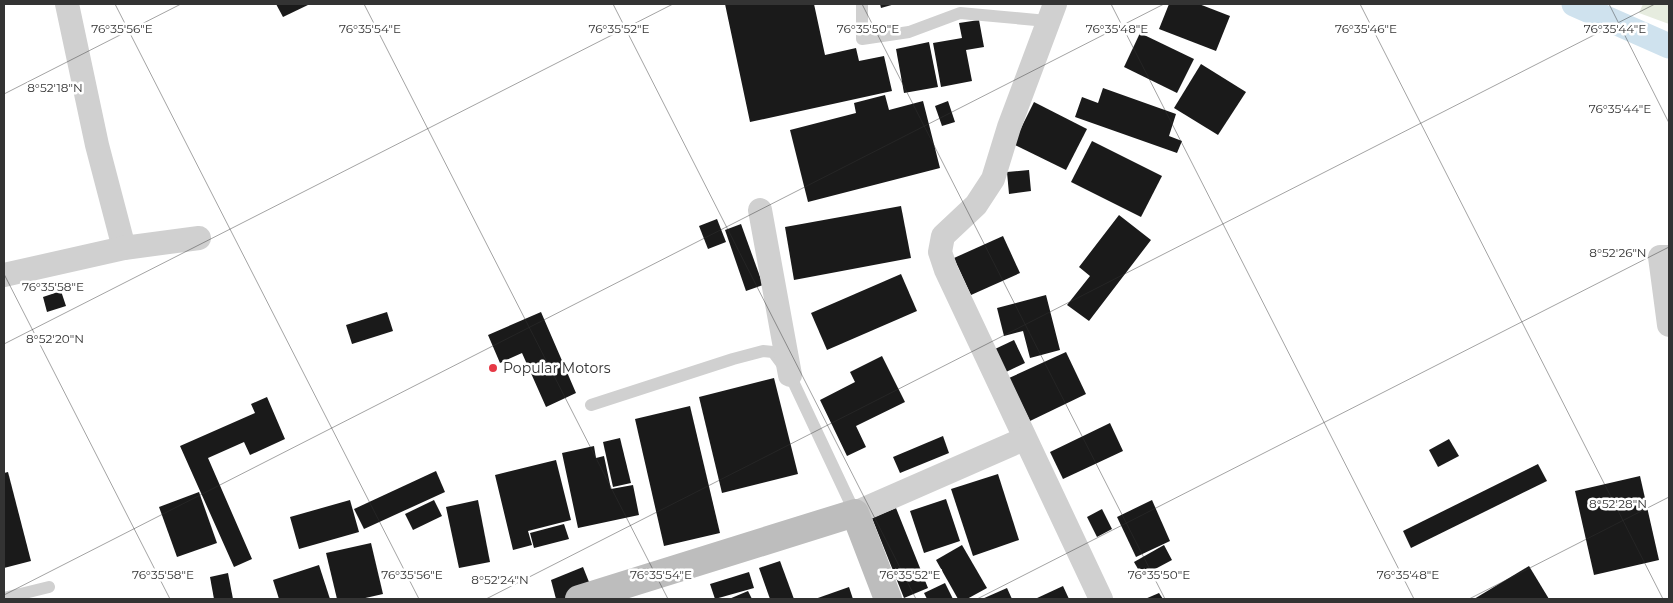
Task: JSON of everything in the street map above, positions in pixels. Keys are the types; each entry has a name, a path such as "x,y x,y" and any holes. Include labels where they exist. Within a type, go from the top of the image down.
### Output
{"street":[{"path":"67,4 97,145 124,248"},
{"path":"1051,13 1009,127 993,179 976,205 943,236 940,252 946,270 1024,439 1101,599"},
{"path":"760,210 790,375"},
{"path":"4,275 124,248 199,238"},
{"path":"1669,258 1660,257 1669,325"},
{"path":"579,599 855,513 1024,439"},
{"path":"855,513 888,599"}],"lane":[{"path":"862,4 862,39 908,32 960,12 1051,13"},
{"path":"591,405 763,350 773,352 790,375 855,513"},
{"path":"4,598 49,587"}],"shaded area":[{"path":"1643,4 1669,4 1669,24 1639,13"}],"building":[{"path":"276,4 310,4 283,17"},
{"path":"725,4 814,4 825,55 856,48 859,61 884,56 892,91 750,122"},
{"path":"880,4 895,4 881,8"},
{"path":"1169,4 1199,4 1230,16 1216,51 1159,29"},
{"path":"979,20 984,47 966,50 972,81 941,87 933,43 962,38 959,23"},
{"path":"1140,33 1194,59 1177,93 1124,67"},
{"path":"929,42 938,87 904,93 896,49"},
{"path":"1201,64 1246,92 1218,135 1174,108"},
{"path":"1103,88 1176,114 1169,136 1182,141 1177,153 1075,117 1082,97 1098,103"},
{"path":"885,95 889,110 923,101 940,168 808,202 790,130 856,113 854,103"},
{"path":"948,101 955,122 942,126 935,106"},
{"path":"1034,102 1087,129 1066,170 1013,144"},
{"path":"1092,141 1162,176 1141,217 1071,182"},
{"path":"1029,170 1031,191 1009,194 1007,172"},
{"path":"901,206 911,258 794,280 785,227"},
{"path":"1119,215 1151,240 1089,321 1067,305 1090,276 1079,267"},
{"path":"717,219 726,242 708,249 699,226"},
{"path":"741,224 763,285 746,291 725,230"},
{"path":"1003,236 1020,273 971,295 954,258"},
{"path":"901,274 917,311 827,350 811,313"},
{"path":"61,291 66,306 47,312 43,297"},
{"path":"1046,295 1060,350 1030,358 1023,331 1004,336 997,308"},
{"path":"387,312 393,331 352,344 346,325"},
{"path":"541,312 576,393 546,407 522,353 500,363 488,335"},
{"path":"1014,340 1025,363 1006,372 995,349"},
{"path":"1066,352 1086,394 1030,421 1009,378"},
{"path":"882,356 905,402 856,426 866,447 847,456 820,400 855,382 850,372"},
{"path":"774,378 798,474 722,493 699,397"},
{"path":"267,397 285,439 250,455 244,442 208,458 252,559 234,567 180,446 255,413 251,404"},
{"path":"690,406 720,533 664,546 635,419"},
{"path":"1110,423 1123,451 1063,479 1050,452"},
{"path":"943,436 949,453 900,473 893,457"},
{"path":"620,438 631,483 613,487 603,442"},
{"path":"1449,439 1459,456 1438,467 1429,450"},
{"path":"594,446 596,458 604,456 611,489 633,485 639,515 578,528 562,453"},
{"path":"556,460 571,520 528,531 532,545 513,550 495,475"},
{"path":"1538,464 1547,481 1411,548 1403,531"},
{"path":"436,471 445,492 364,529 354,509"},
{"path":"8,472 31,561 4,568 4,473"},
{"path":"998,474 1019,540 973,556 951,489"},
{"path":"1640,476 1659,560 1594,575 1575,491"},
{"path":"199,492 217,543 177,557 159,507"},
{"path":"946,499 960,541 924,553 910,511"},
{"path":"350,500 359,532 299,549 290,517"},
{"path":"434,500 442,516 413,530 405,514"},
{"path":"478,500 490,562 459,568 446,507"},
{"path":"1152,500 1170,541 1136,557 1117,517"},
{"path":"896,508 928,588 904,598 872,518"},
{"path":"1102,509 1112,529 1097,537 1087,517"},
{"path":"564,524 569,539 534,548 530,533"},
{"path":"371,543 383,594 361,599 337,599 326,553"},
{"path":"962,545 987,588 967,599 958,599 936,560"},
{"path":"1164,545 1172,560 1142,576 1134,562"},
{"path":"780,561 794,599 770,599 759,568"},
{"path":"319,565 330,599 279,599 273,580"},
{"path":"1529,566 1549,599 1474,599"},
{"path":"583,567 593,592 569,599 556,599 551,580"},
{"path":"749,572 754,588 715,599 710,584"},
{"path":"228,573 233,599 214,599 210,577"},
{"path":"945,583 953,599 927,599 924,593"},
{"path":"1063,586 1069,599 1035,599"},
{"path":"849,587 853,599 815,599"},
{"path":"1007,588 1012,599 982,599"},
{"path":"748,591 752,599 729,599"},
{"path":"1159,593 1163,599 1145,599"}],"waterway":[{"path":"1574,4 1669,46"}],"place":[{"name":"Popular Motors","path":"493,368"}]}
